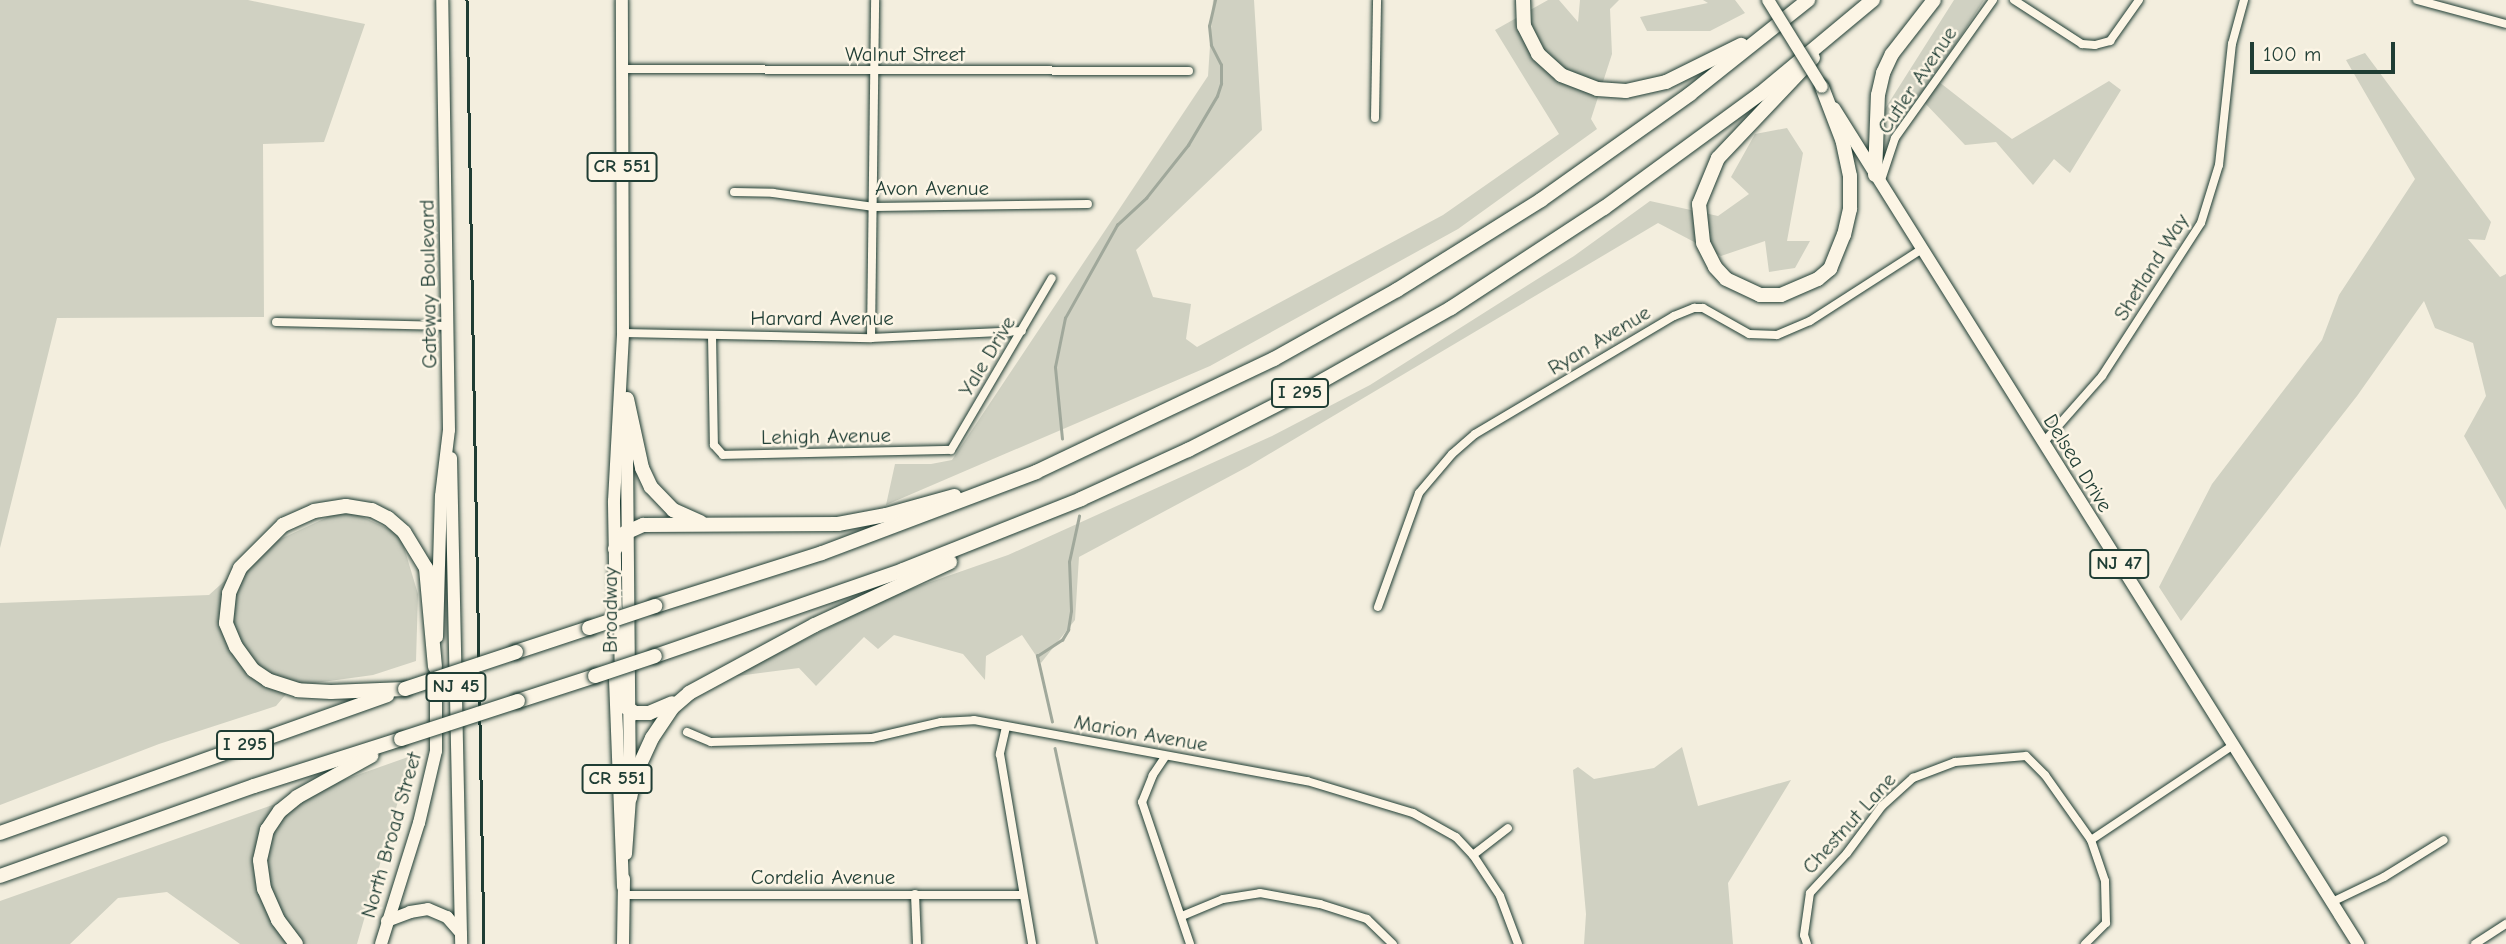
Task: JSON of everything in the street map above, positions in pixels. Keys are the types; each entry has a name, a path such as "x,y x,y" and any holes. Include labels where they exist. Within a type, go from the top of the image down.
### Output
{"highway":[{"path":"1523,0 1526,33 1543,60 1568,78 1604,90 1640,89 1677,78 1776,26"},
{"name":"I 295","path":"0,833 405,689 846,544 1036,472 1226,384 1397,290 1518,215 1617,147 1808,0"},
{"name":"I 295","path":"0,876 254,786 656,656 903,570 1081,499 1279,404 1451,308 1647,178 1829,38 1873,0"},
{"path":"1878,179 1878,95 1883,73 1892,54 1934,0"},
{"path":"1822,87 1843,142 1850,176 1850,209 1844,235 1830,269 1818,279 1781,295 1760,295 1726,279 1715,267 1703,243 1699,204 1718,158 1746,126 1800,75 1829,38"},
{"path":"627,399 642,468 654,492 679,513 715,526"},
{"path":"615,549 621,536 630,528 643,525 814,526 854,522 1036,472"},
{"path":"616,611 621,622 621,692 629,711 642,713 660,710 815,625 1081,499"},
{"path":"405,689 298,690 268,680 253,670 236,647 226,624 229,593 240,568 283,525 314,511 346,506 372,510 388,517 411,541 426,568 435,667"},
{"path":"630,798 635,775 652,738 672,708 689,693"},
{"path":"296,944 272,910 264,889 260,860 267,830 280,811 297,797 401,739"},
{"path":"0,828 86,801"}],"main road":[{"name":"Gateway Boulevard","path":"439,567 441,496 449,429 442,0"},
{"name":"Broadway","path":"622,0 622,333 615,549 617,754 623,944"},
{"name":"Delsea Drive","path":"1768,0 2358,944"},
{"name":"Broadway","path":"622,333 627,399 630,528 630,798 623,891"},
{"name":"NJ 45","path":"449,429 454,499 461,939"},
{"name":"North Broad Street","path":"381,944 419,823 436,751 435,667 439,567"},
{"path":"387,921 410,912 428,909 447,917 461,939"}],"street":[{"path":"871,338 875,0"},
{"path":"1376,118 1377,0"},
{"name":"Cutler Avenue","path":"1878,179 1895,138 1993,0"},
{"path":"2014,0 2082,44 2095,45 2110,41 2138,0"},
{"name":"Shetland Way","path":"2043,443 2102,376 2201,223 2219,165 2231,56 2244,0"},
{"path":"2417,0 2506,24"},
{"name":"Walnut Street","path":"621,69 1189,71"},
{"name":"Avon Avenue","path":"734,192 773,193 874,207 1088,204"},
{"name":"Ryan Avenue","path":"1378,607 1419,493 1452,454 1475,434 1674,316 1694,308 1703,308 1749,334 1777,335 1810,321 1922,249"},
{"name":"Yale Drive","path":"951,450 1052,278"},
{"path":"276,322 448,326"},
{"name":"Harvard Avenue","path":"622,333 871,338 1022,331"},
{"name":"Lehigh Avenue","path":"712,335 714,445 723,456 951,450"},
{"name":"Marion Avenue","path":"687,732 711,742 872,738 952,721 974,720 1165,757 1283,776 1378,802 1424,818 1456,837 1473,855 1506,907 1518,944"},
{"path":"1006,727 1000,754 1032,944"},
{"path":"2091,840 2232,746"},
{"name":"Chestnut Lane","path":"1807,944 1804,934 1810,893 1847,853 1882,806 1913,778 1955,762 2026,756 2045,775 2091,840 2105,881 2106,923 2085,944"},
{"path":"1165,757 1153,775 1142,803 1190,944"},
{"path":"1473,855 1508,828"},
{"path":"2332,902 2384,877 2444,840"},
{"name":"Cordelia Avenue","path":"623,891 1023,895"},
{"path":"1182,916 1223,899 1260,893 1320,904 1355,914 1377,926 1393,944"},
{"path":"915,894 916,944"},
{"path":"2475,944 2506,924"}],"shaded area":[{"path":"0,0 248,0 365,24 324,142 263,144 264,317 57,318 0,548"},
{"path":"1213,0 1254,0 1262,130 1136,250 1153,297 1191,304 1186,339 1197,347 1443,215 1559,134 1495,30 1548,0 1559,0 1578,22 1580,0 1619,0 1610,9 1612,54 1591,119 1597,129 1458,229 1210,366 886,505 895,464 931,464 952,460 1208,76"},
{"path":"1703,0 1735,0 1745,13 1710,31 1647,31 1640,17 1708,3"},
{"path":"1954,0 1984,0 1934,78 2012,139 2109,81 2121,90 2070,173 2054,159 2033,185 1996,142 1965,145 1921,99 1899,131 1883,112"},
{"path":"2365,53 2491,222 2485,240 2468,239 2500,277 2506,274 2506,510 2464,436 2486,396 2473,343 2435,328 2424,301 2357,396 2181,621 2159,587 2212,484 2322,340 2339,295 2415,179 2346,60"},
{"path":"1787,128 1803,153 1787,241 1810,241 1795,268 1769,272 1765,241 1721,256 1658,223 1249,466 1079,557 1075,620 1041,663 1022,635 986,656 985,680 963,654 894,635 878,649 864,637 816,686 799,668 730,677 844,620 836,615 1008,555 1272,436 1370,385 1574,256 1650,201 1718,216 1749,194 1731,177 1755,134"},
{"path":"345,509 400,534 418,594 416,661 373,675 293,686 276,706 159,744 0,805 0,603 209,595 261,548"},
{"path":"1682,747 1698,806 1791,780 1728,883 1733,944 1584,944 1586,914 1573,770 1578,767 1594,779 1654,768"},
{"path":"411,756 357,944 240,944 167,892 118,898 70,944 0,944 0,901"}],"waterway":[{"path":"1062,439 1055,367 1065,318 1117,225 1146,198 1188,145 1217,96 1221,84 1221,65 1211,45 1209,26 1215,0"},
{"path":"1052,722 1037,656 1062,640 1068,630 1071,611 1069,562 1079,516"},
{"path":"1055,748 1097,944"}],"railway":[{"path":"467,0 484,944"}]}
